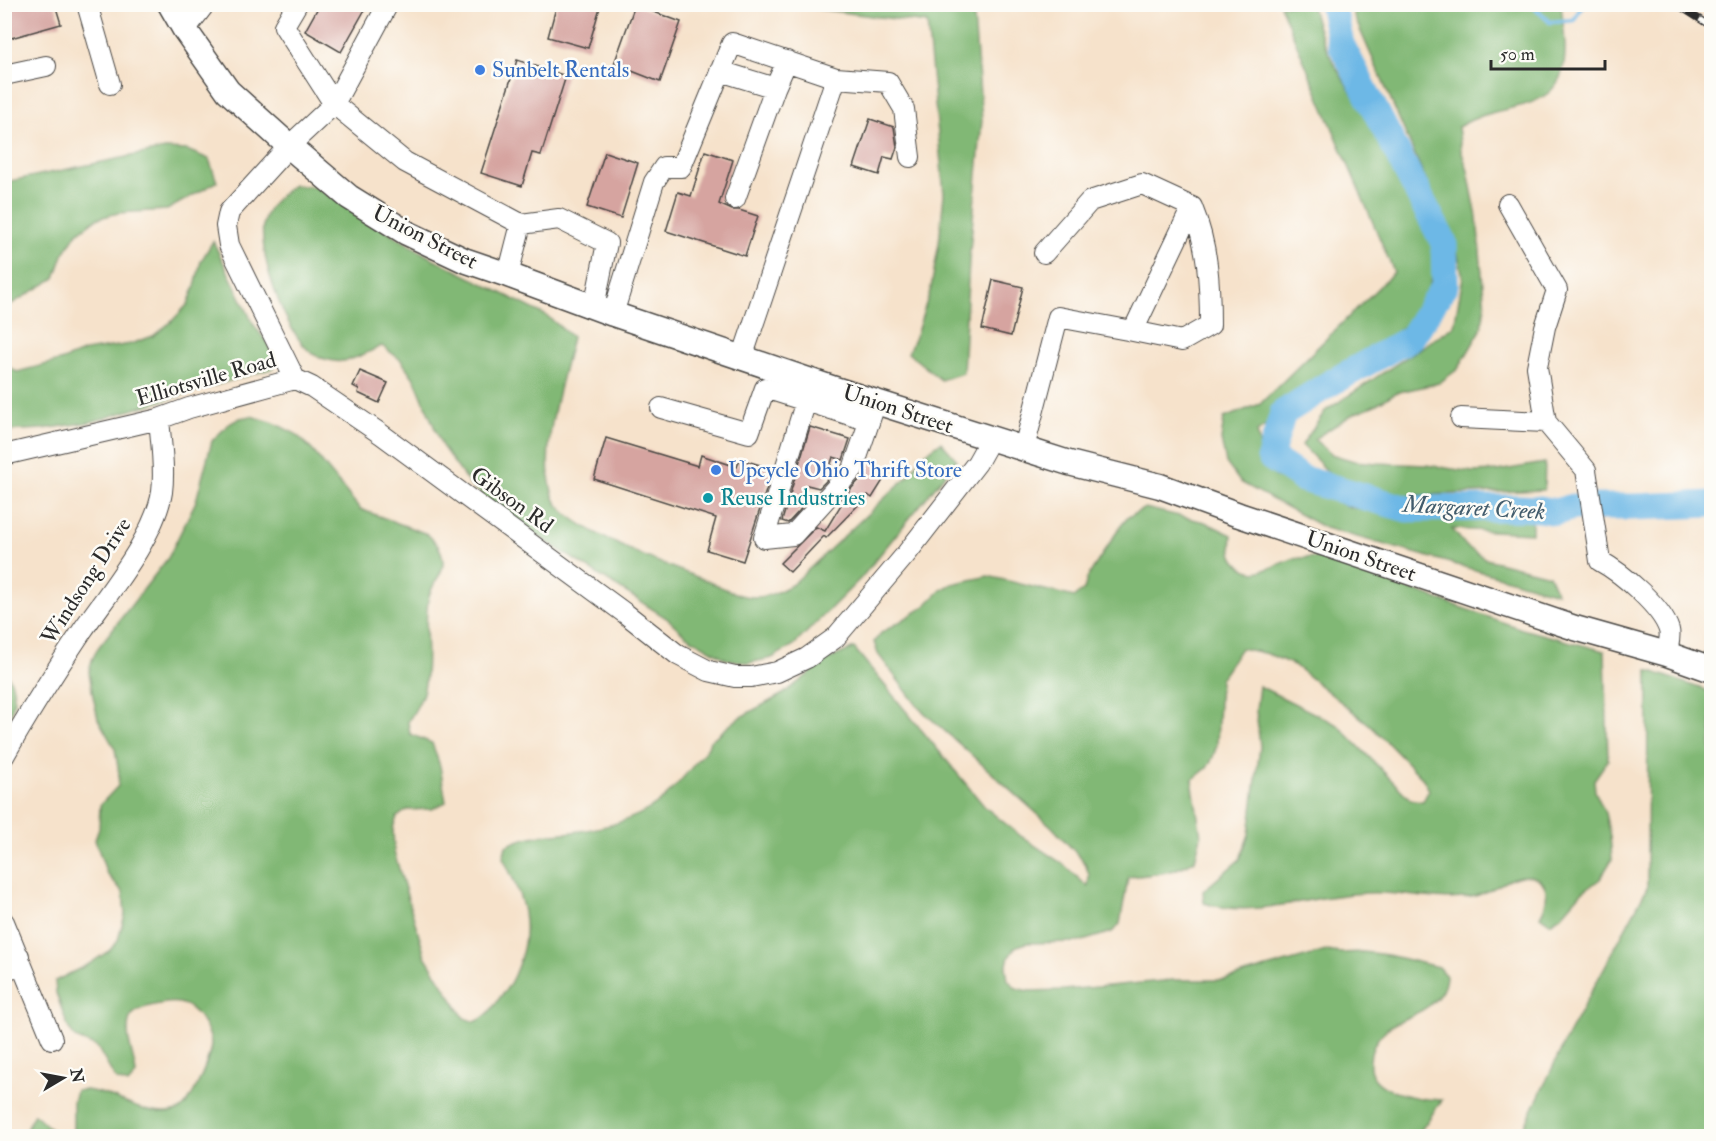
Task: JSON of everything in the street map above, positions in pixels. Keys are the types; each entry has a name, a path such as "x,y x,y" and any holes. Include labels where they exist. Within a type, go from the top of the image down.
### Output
{"main road":[{"name":"Union Street","path":"170,4 185,30 228,91 289,146 349,197 407,233 464,260 508,274 603,311 742,358 768,378 872,411 991,438 1074,464 1160,486 1239,515 1575,628 1667,654 1712,670"}],"street":[{"path":"87,4 110,84"},
{"path":"185,30 205,4"},
{"path":"297,4 284,26 334,104 405,162 521,224 559,219 607,243 603,311"},
{"name":"Elliotsville Road","path":"4,455 159,418 295,379 229,245 226,226 229,212 289,146 334,104 388,4"},
{"path":"603,311 654,182 664,167 681,167 732,43 836,78 888,82 904,109 910,157"},
{"path":"735,199 788,61"},
{"path":"4,75 46,66"},
{"path":"720,71 776,88"},
{"path":"742,358 836,78"},
{"path":"1024,448 1058,317 1182,341 1210,325 1210,279 1201,230 1192,207 1142,184 1090,201 1044,253"},
{"path":"1508,204 1557,290 1541,321 1537,367 1546,422 1586,470 1600,561 1616,570 1662,614 1670,633 1667,654"},
{"path":"1133,331 1192,207"},
{"path":"508,274 521,224"},
{"path":"661,408 749,433 768,378"},
{"name":"Gibson Rd","path":"295,379 312,387 364,421 626,614 678,655 709,670 735,677 751,677 777,672 820,650 843,630 977,463 991,438"},
{"path":"809,391 764,538 793,535 853,469 872,411"},
{"name":"Windsong Drive","path":"4,756 36,700 135,554 154,518 162,492 159,418"},
{"path":"1461,418 1546,422"},
{"path":"4,922 52,1039"},
{"path":"4,974 19,957"}],"green space":[{"path":"785,5 973,5 982,120 969,262 963,373 941,380 908,353 931,288 944,194 927,23"},
{"path":"1280,5 1312,5 1328,52 1371,125 1422,225 1430,234 1434,245 1435,269 1423,304 1408,323 1257,432 1262,456 1275,477 1352,508 1532,519 1532,533 1452,529 1467,547 1486,559 1549,575 1557,593 1325,528 1240,482 1226,463 1221,440 1224,418 1260,404 1394,272"},
{"path":"1353,5 1561,5 1565,53 1559,80 1551,91 1538,100 1481,116 1458,127 1461,150 1468,171 1477,217 1485,308 1481,330 1458,369 1439,383 1395,393 1353,414 1314,439 1331,454 1354,461 1426,465 1473,472 1497,471 1545,463 1544,490 1401,496 1376,492 1332,476 1302,445 1325,411 1454,326 1463,277 1457,251 1354,16"},
{"path":"165,149 187,150 209,159 217,182 167,210 118,213 96,219 76,234 63,255 55,278 5,308 5,182"},
{"path":"293,185 316,187 426,255 547,316 572,337 557,396 550,439 549,480 554,498 563,510 578,522 599,535 648,558 740,595 762,597 773,594 793,584 909,475 922,456 941,442 957,460 861,578 794,645 772,658 749,663 726,659 685,635 668,619 528,530 470,485 442,446 415,380 401,360 382,346 352,359 334,361 313,354 303,344 293,330 276,294 265,256 263,239 263,224 267,212"},
{"path":"213,241 254,325 269,345 274,368 91,422 43,429 5,431 4,364 17,372 63,360 85,351 131,344 153,336 188,304 201,261"},
{"path":"251,416 274,423 296,434 313,451 360,509 427,534 440,549 443,565 429,596 427,607 427,666 424,689 420,702 408,722 410,734 432,743 440,766 446,802 432,809 407,810 397,817 393,828 394,852 425,956 464,1018 475,1022 490,1011 509,986 525,939 521,899 503,858 506,846 531,837 610,825 644,812 664,798 707,749 710,741 739,718 783,694 827,660 854,648 985,807 1022,837 1063,864 1088,887 1089,875 1085,863 1052,827 919,708 878,654 874,642 881,633 924,607 941,590 952,584 988,576 1074,597 1084,590 1087,578 1120,527 1128,517 1145,508 1205,522 1232,535 1233,556 1243,568 1250,571 1257,572 1293,559 1322,558 1522,629 1605,651 1608,760 1594,780 1595,791 1605,813 1612,859 1600,879 1581,893 1561,916 1550,923 1540,916 1545,905 1545,887 1537,878 1530,876 1515,878 1471,897 1445,899 1380,893 1347,894 1265,908 1244,909 1204,903 1203,891 1240,859 1249,834 1260,747 1256,710 1259,686 1338,725 1411,800 1423,801 1429,790 1423,779 1370,725 1294,665 1268,654 1241,648 1220,679 1217,745 1213,757 1207,768 1192,780 1201,836 1195,860 1170,871 1128,877 1120,924 1112,932 1079,942 1026,943 1015,947 1006,968 1008,980 1016,988 1028,991 1174,980 1224,980 1326,951 1388,955 1438,967 1446,976 1439,995 1426,1008 1387,1029 1375,1043 1370,1061 1371,1072 1376,1080 1385,1087 1408,1096 1442,1100 1417,1136 73,1136 73,1102 76,1090 101,1093 152,1112 178,1111 189,1100 204,1068 210,1048 209,1033 205,1026 197,1014 185,1005 173,1002 144,1008 132,1015 128,1028 136,1075 128,1084 116,1080 97,1047 75,1038 68,1027 56,993 55,981 89,964 110,950 118,940 125,915 123,892 107,874 95,840 99,828 100,805 118,786 119,774 115,749 98,719 89,672 92,660 98,648 168,558 196,501 212,441 229,424 240,418"},
{"path":"1648,670 1711,692 1711,1136 1520,1136 1567,1037 1647,888"},
{"path":"5,671 13,688 14,699 10,716 5,718"},
{"path":"34,1114 41,1119 58,1136 23,1136"}],"building":[{"path":"4,4 55,4 61,24 4,40"},
{"path":"320,4 368,4 341,52 305,31"},
{"path":"557,4 601,4 588,48 548,37"},
{"path":"635,5 681,22 660,82 614,64"},
{"path":"517,60 566,76 541,155 532,153 522,186 481,173"},
{"path":"870,119 894,127 897,147 893,159 884,157 879,175 854,167"},
{"path":"705,151 733,160 719,204 732,210 758,216 745,256 666,231 678,192 691,196"},
{"path":"605,152 638,163 621,218 587,207"},
{"path":"993,280 1023,287 1011,336 982,329"},
{"path":"360,371 388,383 379,403 358,393 359,389 353,386"},
{"path":"810,427 850,439 843,460 833,457 826,481 819,488 807,485 800,510 788,523 782,521"},
{"name":"Reuse Industries","path":"606,438 698,466 701,455 737,467 740,459 773,469 743,561 707,550 716,518 594,479"},
{"path":"868,462 887,474 872,498 868,495 790,572 780,563 816,527 825,531 850,490 862,477"}],"waterway":[{"name":"Margaret Creek","path":"1332,4 1341,44 1444,243 1445,285 1411,338 1283,413 1270,457 1303,479 1407,509 1517,508 1556,512 1573,507 1712,504"},
{"path":"1531,4 1550,22 1574,20 1583,4"}],"railway":[{"path":"1676,4 1712,27"}],"place":[{"name":"Sunbelt Rentals","path":"480,70"},
{"name":"Upcycle Ohio Thrift Store","path":"716,470"},
{"name":"Reuse Industries","path":"708,498"}]}
